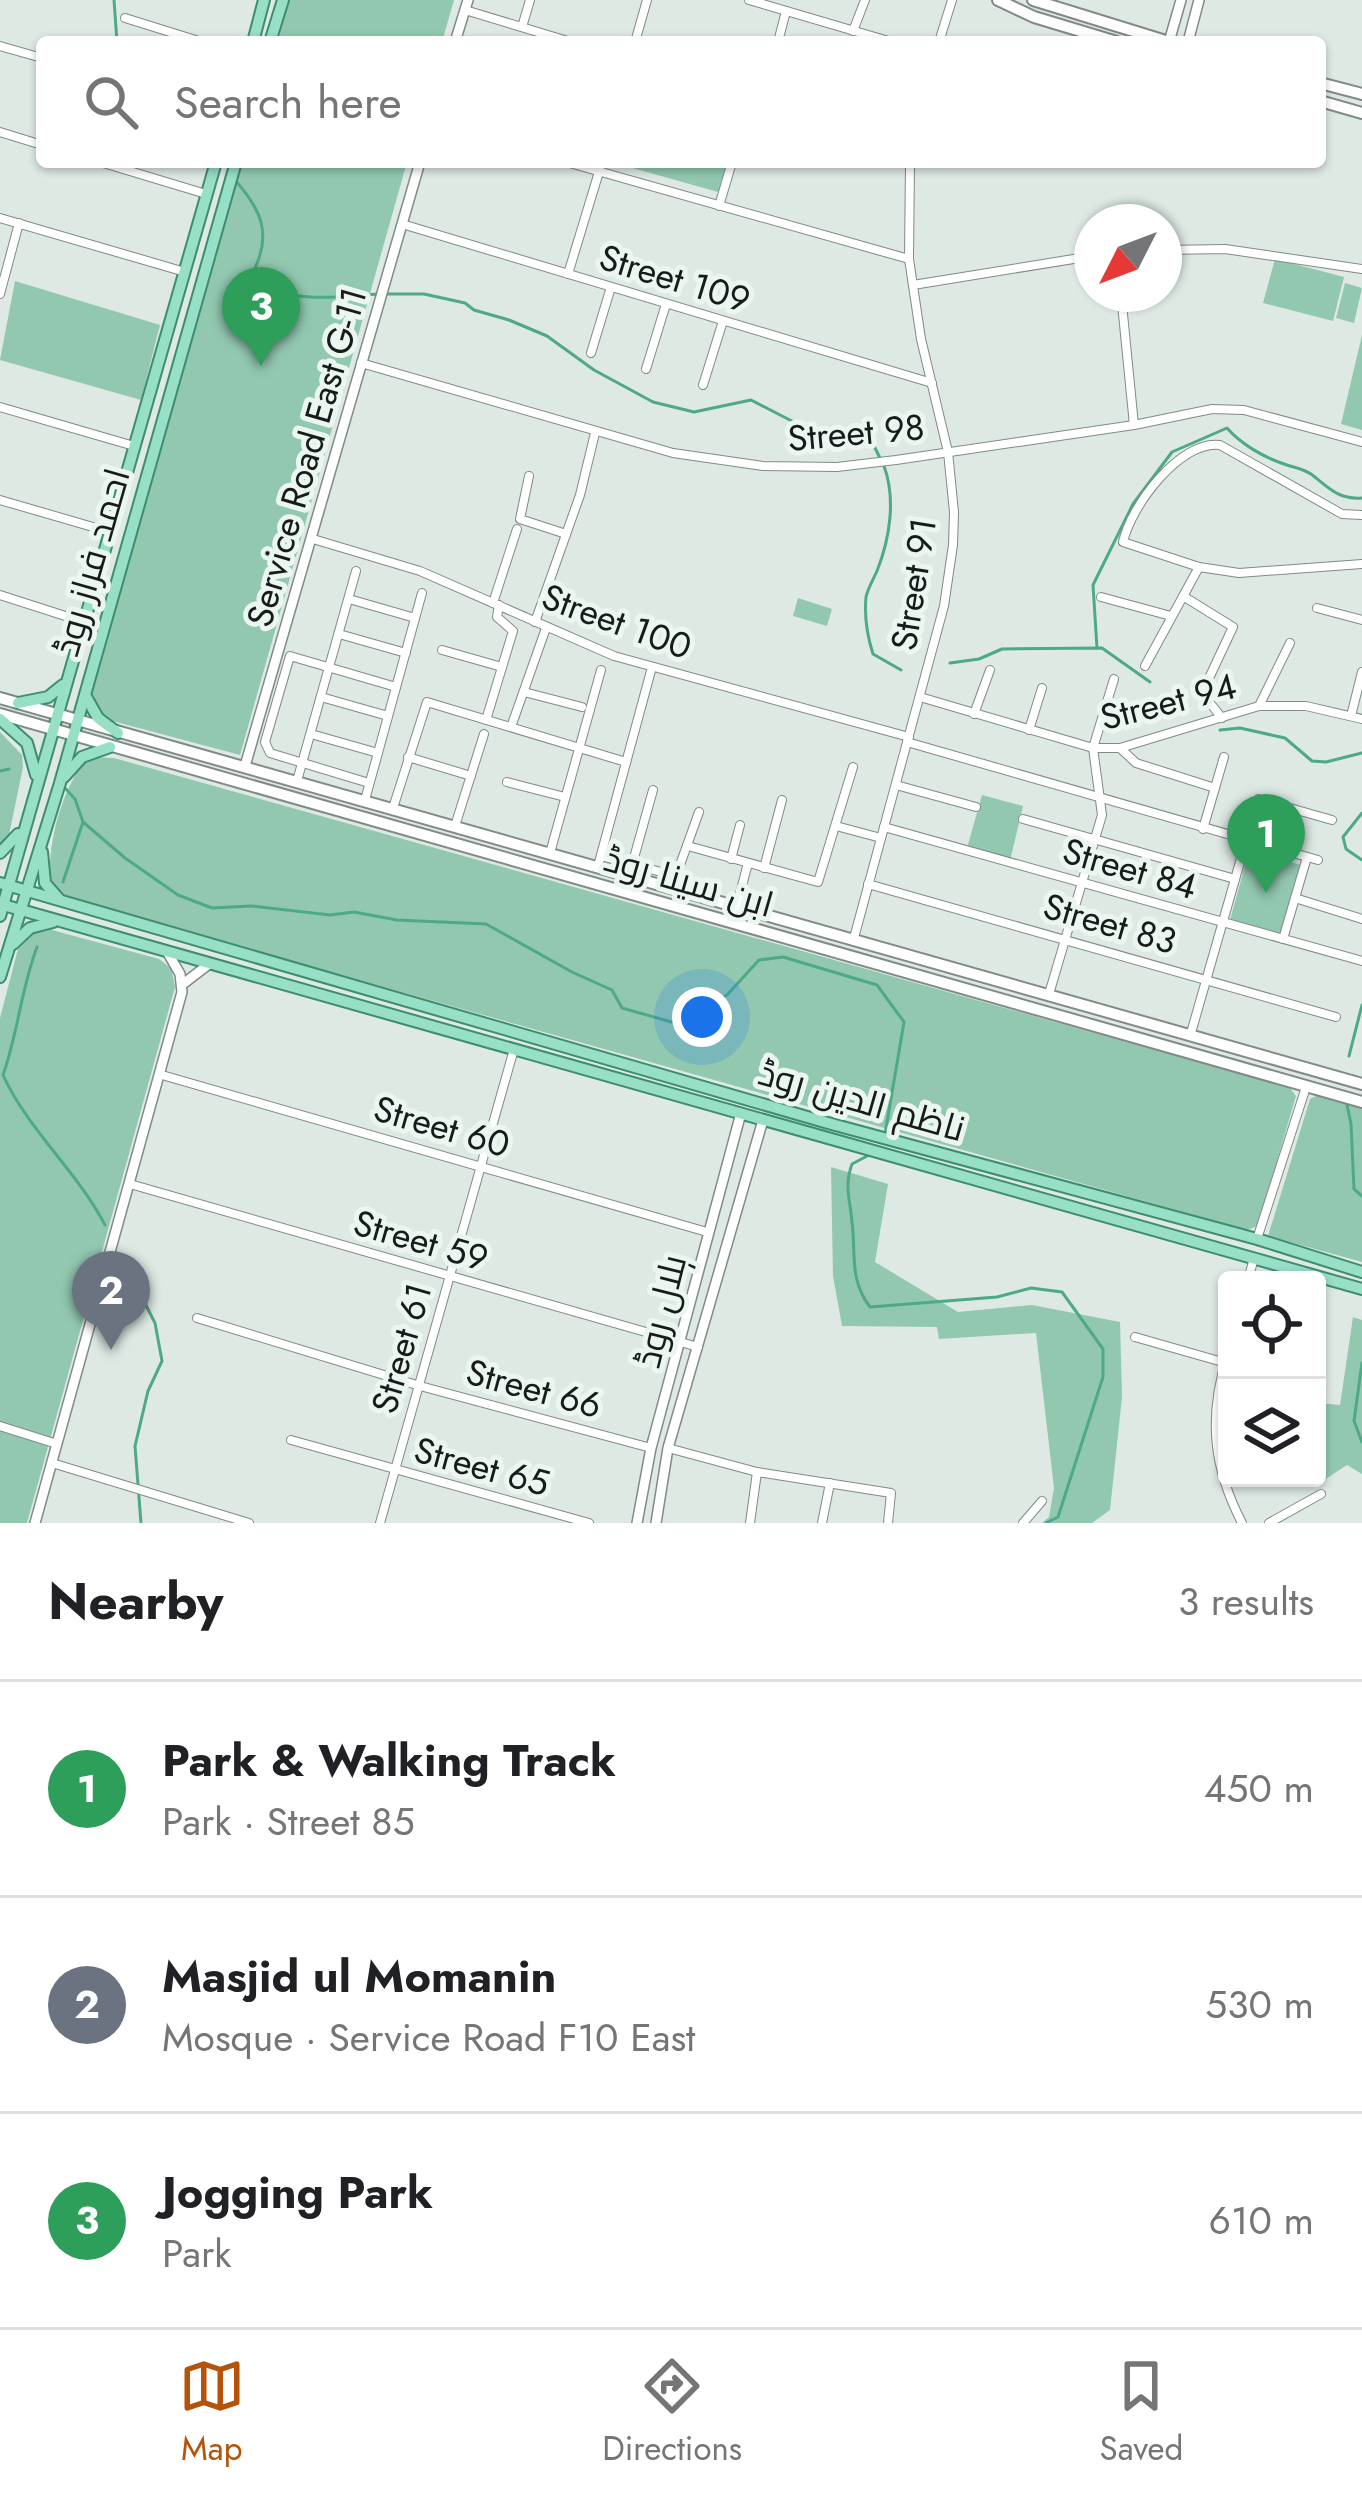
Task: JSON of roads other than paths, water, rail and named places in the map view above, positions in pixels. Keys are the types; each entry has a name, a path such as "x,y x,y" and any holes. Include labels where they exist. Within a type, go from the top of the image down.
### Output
{"main road":[{"path":"255,36 264,0"},
{"path":"272,36 283,0"},
{"path":"998,0 1034,17 1098,36"},
{"path":"1033,0 1150,36"},
{"path":"1326,85 1362,94"},
{"path":"1326,103 1362,113"},
{"name":"احمد فراز روڈ","path":"1,908 4,884 214,168"},
{"name":"احمد فراز روڈ","path":"0,977 60,783 234,168"},
{"path":"190,256 208,262"},
{"path":"18,703 48,697 66,681"},
{"path":"85,694 98,718 118,733"},
{"name":"ابن سینا روڈ","path":"0,698 550,853 599,861 1362,1084"},
{"path":"0,717 27,743 37,784"},
{"name":"ابن سینا روڈ","path":"0,717 1362,1102"},
{"path":"163,763 166,746"},
{"path":"60,783 82,757 110,747"},
{"path":"255,788 259,771"},
{"path":"0,854 24,826"},
{"path":"42,842 44,883 61,901"},
{"name":"ناظم الدین روڈ","path":"4,884 1362,1272"},
{"name":"ناظم الدین روڈ","path":"1,908 1362,1289"},
{"path":"7,952 30,928 62,922"},
{"path":"844,956 852,937"},
{"path":"283,984 287,965"},
{"path":"1256,1072 1263,1054"},
{"path":"617,1078 622,1062"},
{"path":"826,1137 829,1123"},
{"path":"1211,1246 1215,1229"}],"street":[{"path":"522,28 530,0"},
{"path":"637,36 647,0"},
{"path":"749,0 871,36"},
{"path":"854,31 865,0"},
{"path":"941,36 952,0"},
{"path":"1171,36 1181,0"},
{"path":"1190,36 1199,0"},
{"path":"457,36 466,5 550,36"},
{"path":"780,36 786,11"},
{"path":"125,18 183,36"},
{"path":"0,46 36,56"},
{"path":"0,132 36,143"},
{"path":"122,168 208,191"},
{"name":"Service Road East G-11","path":"244,766 418,168"},
{"path":"568,274 600,168"},
{"path":"603,168 909,259"},
{"path":"719,206 730,168"},
{"name":"Street 91","path":"852,937 944,606 953,545 948,452 909,259 910,168"},
{"path":"0,218 185,272"},
{"path":"0,294 19,223"},
{"name":"Street 109","path":"402,224 932,383"},
{"path":"1182,250 1225,249 1362,269"},
{"path":"913,285 1074,259"},
{"path":"592,352 611,287"},
{"path":"646,368 666,304"},
{"path":"1123,312 1134,425"},
{"path":"704,385 723,321"},
{"name":"Street 98","path":"361,363 595,433 725,463 837,466 886,461 1212,409 1244,410 1362,442"},
{"path":"0,407 134,446"},
{"path":"535,622 595,433"},
{"path":"1362,515 1342,514 1220,445 1202,445 1186,453 1168,472 1134,514 1123,542 1199,567 1260,573 1362,564"},
{"path":"529,476 520,519 566,534"},
{"path":"0,500 110,532"},
{"path":"486,720 513,629 498,620 496,604 517,529"},
{"name":"Street 100","path":"313,538 420,571 614,656 1318,860"},
{"path":"1145,666 1199,567"},
{"path":"297,781 356,572"},
{"path":"365,800 422,593"},
{"path":"0,596 84,622"},
{"path":"1183,596 1233,627 1202,693 1222,718"},
{"path":"1101,597 1171,616"},
{"path":"349,599 415,618"},
{"path":"1317,608 1362,620"},
{"path":"511,728 546,628"},
{"path":"339,634 406,652"},
{"path":"1259,706 1290,643"},
{"path":"442,650 502,667"},
{"path":"369,783 270,753 265,742 290,656 396,687"},
{"path":"652,667 599,861 676,876 699,812"},
{"path":"550,853 602,670"},
{"path":"974,714 990,670"},
{"path":"1357,718 1362,672"},
{"path":"1049,994 1094,841 1102,800 1094,748 1114,679"},
{"path":"1029,730 1042,688"},
{"path":"524,692 582,707"},
{"path":"321,697 388,716"},
{"name":"Street 94","path":"920,698 1094,748 1120,748 1259,706 1306,706 1357,718"},
{"path":"393,808 427,702 626,762"},
{"path":"311,734 378,753"},
{"path":"455,826 484,734"},
{"path":"1120,748 1136,763 1215,788"},
{"path":"408,757 471,776"},
{"path":"1202,829 1224,758"},
{"path":"688,846 818,882 853,767"},
{"path":"507,782 566,797"},
{"path":"896,785 976,807"},
{"path":"632,865 653,790"},
{"path":"1191,1033 1258,799 1332,820"},
{"path":"764,868 782,800"},
{"path":"1023,819 1235,879"},
{"path":"731,859 740,825"},
{"path":"836,826 881,838"},
{"name":"Street 84","path":"884,827 1362,961"},
{"path":"1283,939 1307,857"},
{"path":"737,905 748,863"},
{"name":"Street 83","path":"868,884 1336,1017"},
{"path":"1295,898 1362,919"},
{"path":"35,1523 162,1075 182,984 168,953"},
{"path":"182,984 209,964"},
{"name":"Street 61","path":"380,1523 514,1049"},
{"name":"Street 60","path":"162,1075 707,1232"},
{"path":"1257,1239 1306,1087"},
{"name":"ہلال روڈ","path":"637,1523 651,1448 741,1113"},
{"name":"ہلال روڈ","path":"656,1523 668,1448 763,1120"},
{"name":"Street 59","path":"130,1184 698,1347"},
{"path":"1250,1271 1254,1258"},
{"name":"Street 66","path":"196,1318 420,1386 651,1448"},
{"path":"1135,1337 1218,1359"},
{"path":"1222,1379 1215,1406 1215,1454 1242,1523"},
{"path":"0,1426 57,1444"},
{"name":"Street 65","path":"291,1440 589,1523"},
{"path":"668,1448 757,1472 891,1493 888,1523"},
{"path":"52,1462 249,1523"},
{"path":"749,1523 757,1472"},
{"path":"822,1523 830,1483"},
{"path":"1269,1523 1321,1494"},
{"path":"1023,1523 1042,1501"}],"waterway":[{"path":"114,0 117,36"},
{"path":"234,179 261,221 263,243 255,268 264,281 276,290 309,297 378,294"},
{"path":"388,294 424,294 509,320 547,336 594,370 653,402 694,412 751,400 817,434 857,433 872,442 880,458"},
{"path":"1097,648 1093,585 1133,504 1172,452 1227,428 1260,454 1308,472 1340,495 1362,498"},
{"path":"884,466 890,518 882,558 866,597 866,619 873,654 901,670"},
{"path":"950,663 979,659 1002,649 1102,648 1150,682"},
{"path":"1220,730 1240,728 1285,738 1312,761 1362,753"},
{"path":"0,771 9,769"},
{"path":"65,788 75,799 83,822 178,895 212,908 251,906 330,915 354,912 397,920 486,924 612,990 622,1008 675,1023 727,995 759,960 783,957 877,985 904,1022 885,1134"},
{"path":"1362,813 1343,837 1346,849 1362,860"},
{"path":"63,882 83,822"},
{"path":"37,947 3,1075 105,1225"},
{"path":"1349,1056 1362,1005"},
{"path":"1347,1105 1354,1189 1362,1196"},
{"path":"869,1155 852,1164 848,1186 856,1276 870,1307 997,1297 1031,1288 1062,1292 1103,1349 1103,1377 1058,1517 1046,1523"},
{"path":"127,1268 155,1323 162,1361 148,1391 135,1446 141,1523"},
{"path":"1362,1363 1354,1421 1362,1442"}],"place":[{"name":"Jogging Park","path":"261,366"},
{"name":"Park & Walking Track","path":"1266,893"},
{"name":"Masjid ul Momanin","path":"111,1350"}]}
